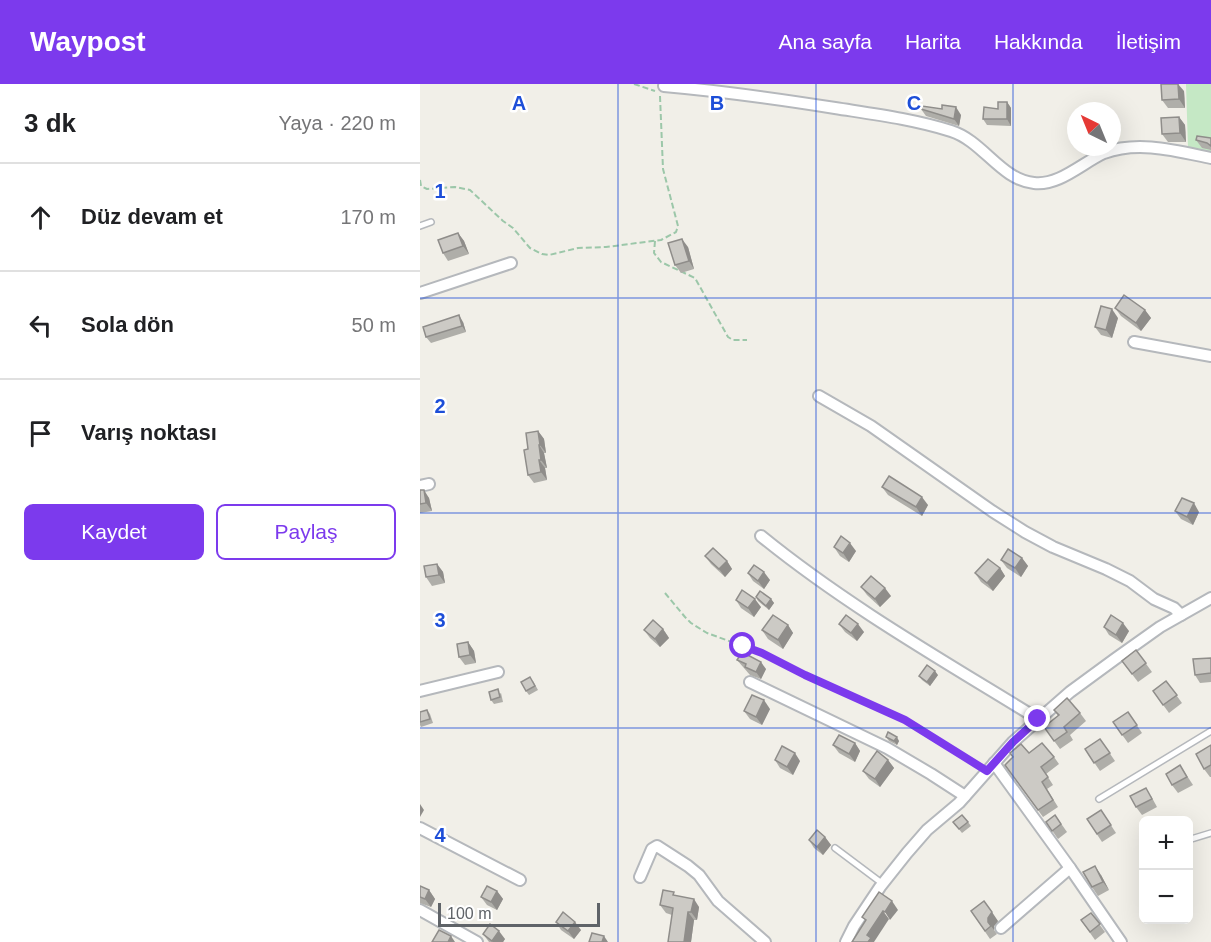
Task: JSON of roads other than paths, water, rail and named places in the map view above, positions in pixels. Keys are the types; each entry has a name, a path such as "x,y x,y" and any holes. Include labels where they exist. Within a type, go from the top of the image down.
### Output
{"street":[{"path":"664,86 702,89 843,109 951,131 975,144 1014,177 1032,183 1046,183 1098,156 1132,147 1158,148 1211,158"},
{"path":"420,293 512,263"},
{"path":"1134,342 1211,356"},
{"path":"819,396 880,432 1025,532 1061,551 1130,581 1154,599 1174,608 1181,615"},
{"path":"762,536 819,581 870,616 1038,719"},
{"path":"846,942 854,926 907,853 927,830 965,796 1013,742 1070,692 1097,672 1160,627 1211,598"},
{"path":"420,691 498,672"},
{"path":"750,682 887,748 965,796"},
{"path":"991,767 1070,868 1121,942"},
{"path":"420,828 520,880"},
{"path":"640,877 652,849 657,846 665,850 699,875 718,901 765,942"},
{"path":"1001,928 1070,868"},
{"path":"420,910 477,942"}],"lane":[{"path":"420,226 431,222"},
{"path":"1099,799 1211,731"},
{"path":"1193,838 1211,833"},
{"path":"835,848 883,884"}]}
